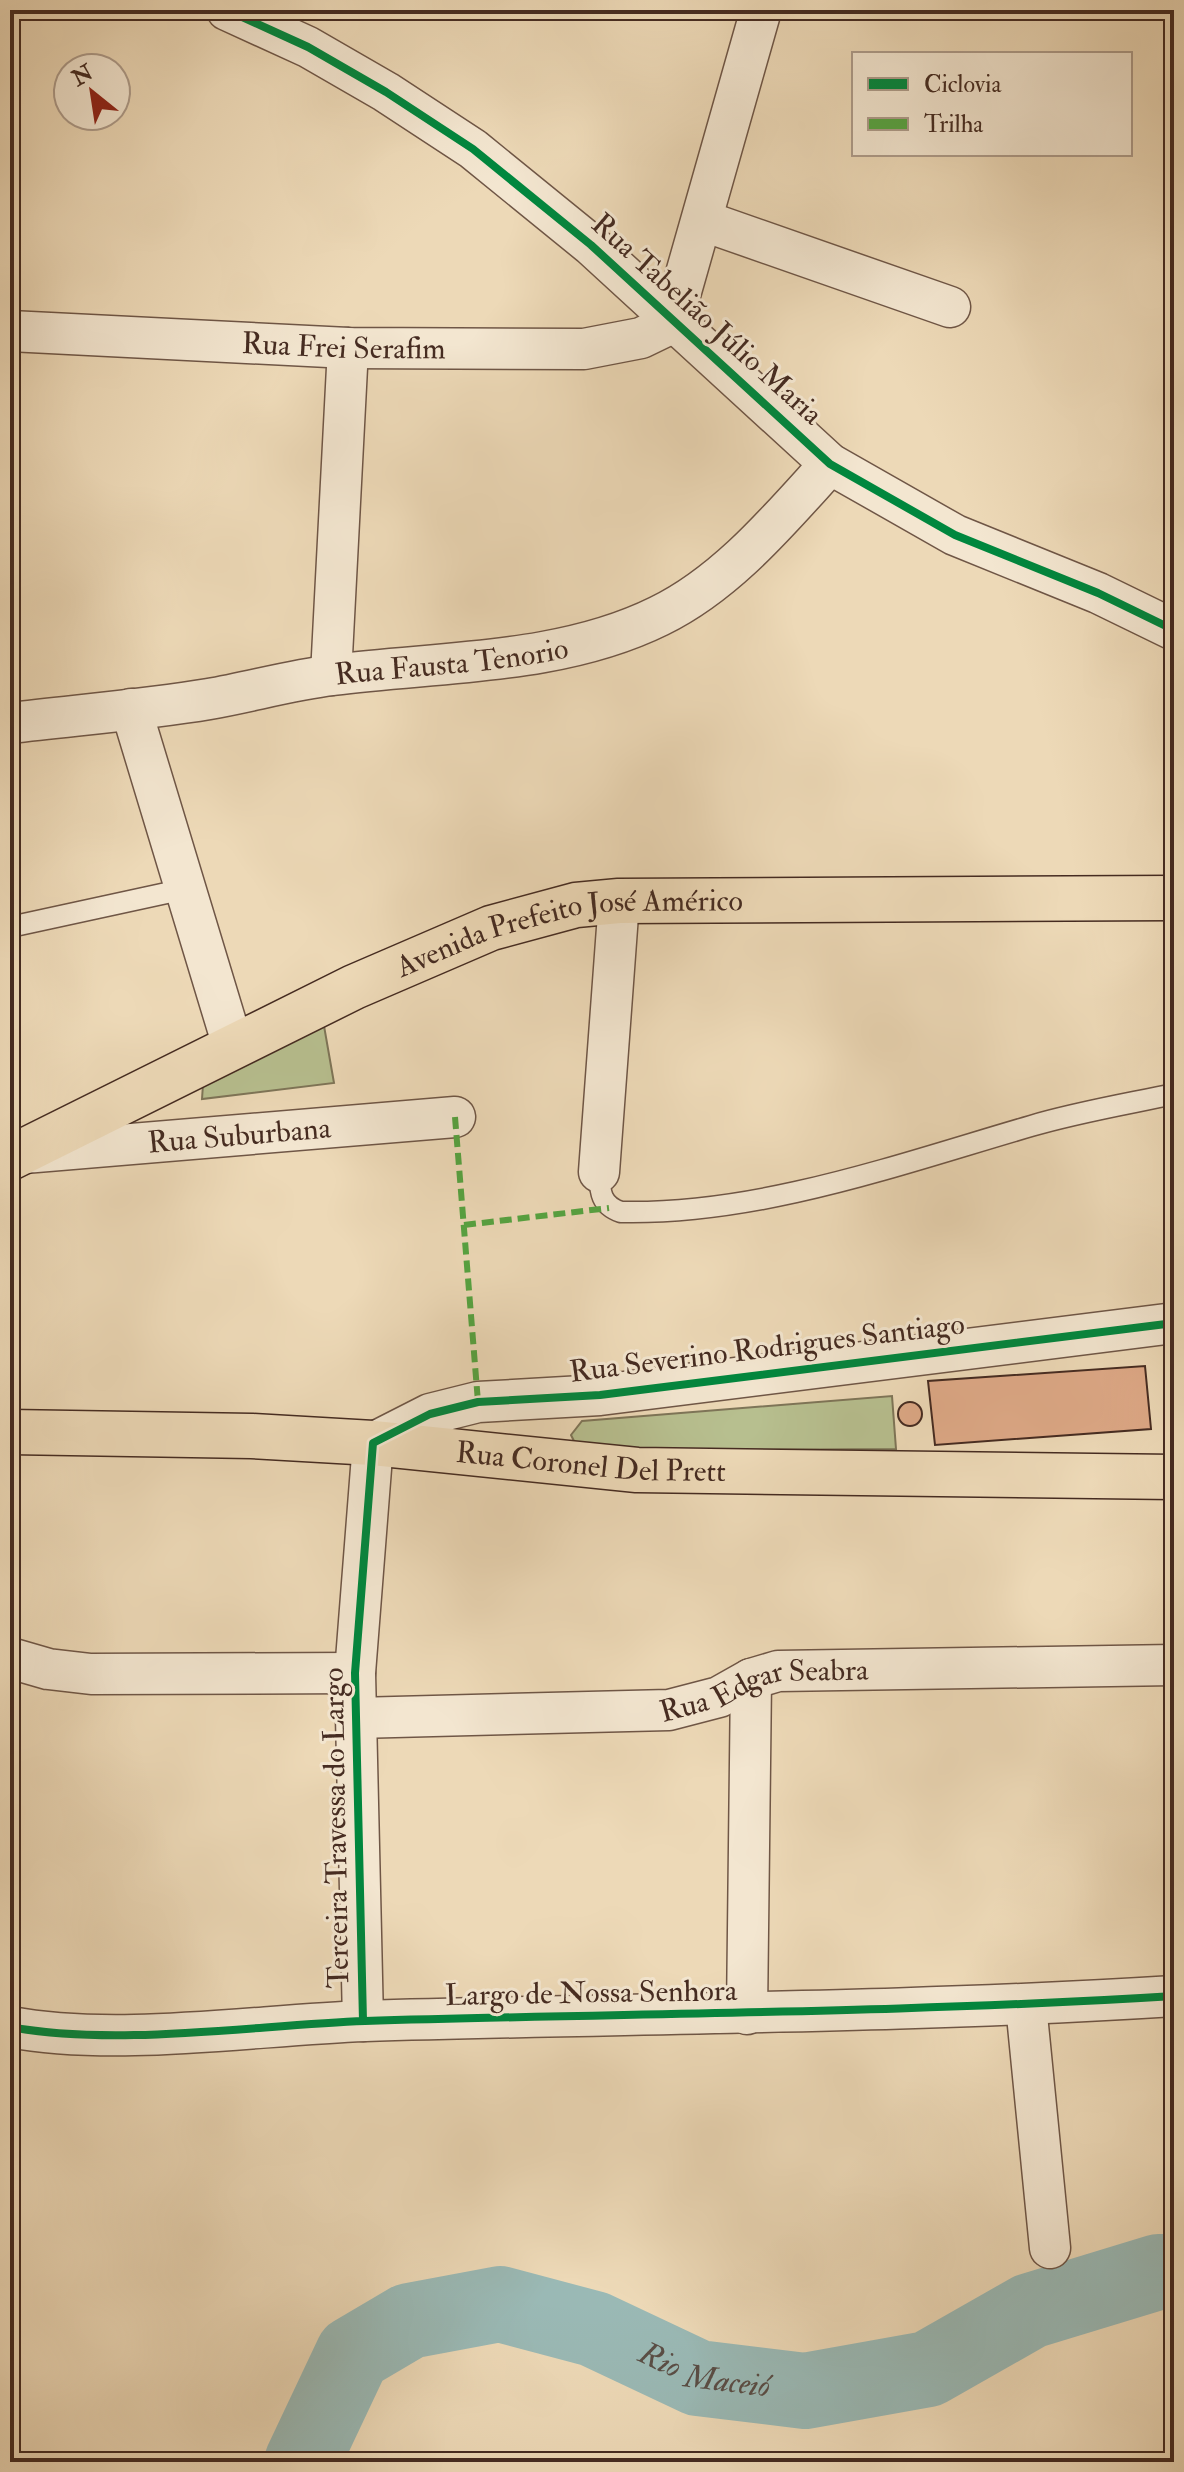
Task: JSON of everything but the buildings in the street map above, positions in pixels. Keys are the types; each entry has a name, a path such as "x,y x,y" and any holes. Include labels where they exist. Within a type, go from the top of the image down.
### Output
{"main road":[{"name":"Avenida Prefeito José Américo","path":"17,1155 354,987 491,928 529,915 619,901 1174,898"},
{"name":"Rua Coronel Del Prett","path":"10,1432 252,1436 373,1443 637,1470 1174,1477"}],"street":[{"name":"Rua Tabelião Júlio Maria","path":"227,10 308,47 386,92 473,149 591,245 672,323 830,464 955,535 1098,593 1174,630"},
{"path":"672,323 704,221 761,10"},
{"path":"704,221 950,307"},
{"name":"Rua Frei Serafim","path":"10,331 348,348 584,349 641,338 672,323"},
{"path":"331,675 348,348"},
{"name":"Rua Fausta Tenorio","path":"10,723 207,699 331,675 572,646 616,636 663,614 706,586 773,527 830,464"},
{"path":"131,709 233,1046"},
{"path":"599,1172 619,901"},
{"name":"Rua Suburbana","path":"17,1155 455,1117"},
{"name":"Rua Severino Rodrigues Santiago","path":"373,1443 430,1414 478,1402 600,1395 1174,1323"},
{"name":"Terceira Travessa do Largo","path":"363,2021 355,1673 373,1443"},
{"path":"10,1658 48,1669 91,1674 355,1673"},
{"name":"Rua Edgar Seabra","path":"356,1718 669,1710 719,1697 751,1679 798,1671 1174,1665"},
{"path":"747,2014 751,1679"},
{"name":"Largo de Nossa Senhora","path":"10,2027 36,2032 100,2034 363,2021 1026,2005 1174,1996"},
{"path":"1026,2005 1050,2248"}],"lane":[{"path":"10,927 185,889"},
{"path":"599,1172 604,1201 609,1208 621,1212 717,1205 825,1185 1033,1125 1174,1094"}],"green space":[{"path":"320,1003 334,1083 202,1099 204,1070"},
{"path":"892,1396 896,1449 579,1451 571,1435 582,1421"}],"waterway":[{"name":"Rio Maceió","path":"302,2462 353,2354 409,2321 500,2304 594,2329 698,2378 805,2391 928,2369 1030,2311 1158,2272 1174,2272"}],"marked path":[{"path":"455,1117 478,1402"},
{"path":"464,1225 609,1208"}],"cycle path":[{"path":"227,10 308,47 386,92 473,149 591,245 830,464 955,535 1098,593 1174,630"},
{"path":"363,2021 355,1673 373,1443 430,1414 478,1402 600,1395 1174,1323"},
{"path":"10,2027 52,2033 141,2035 365,2021 871,2009 1174,1996"}]}
